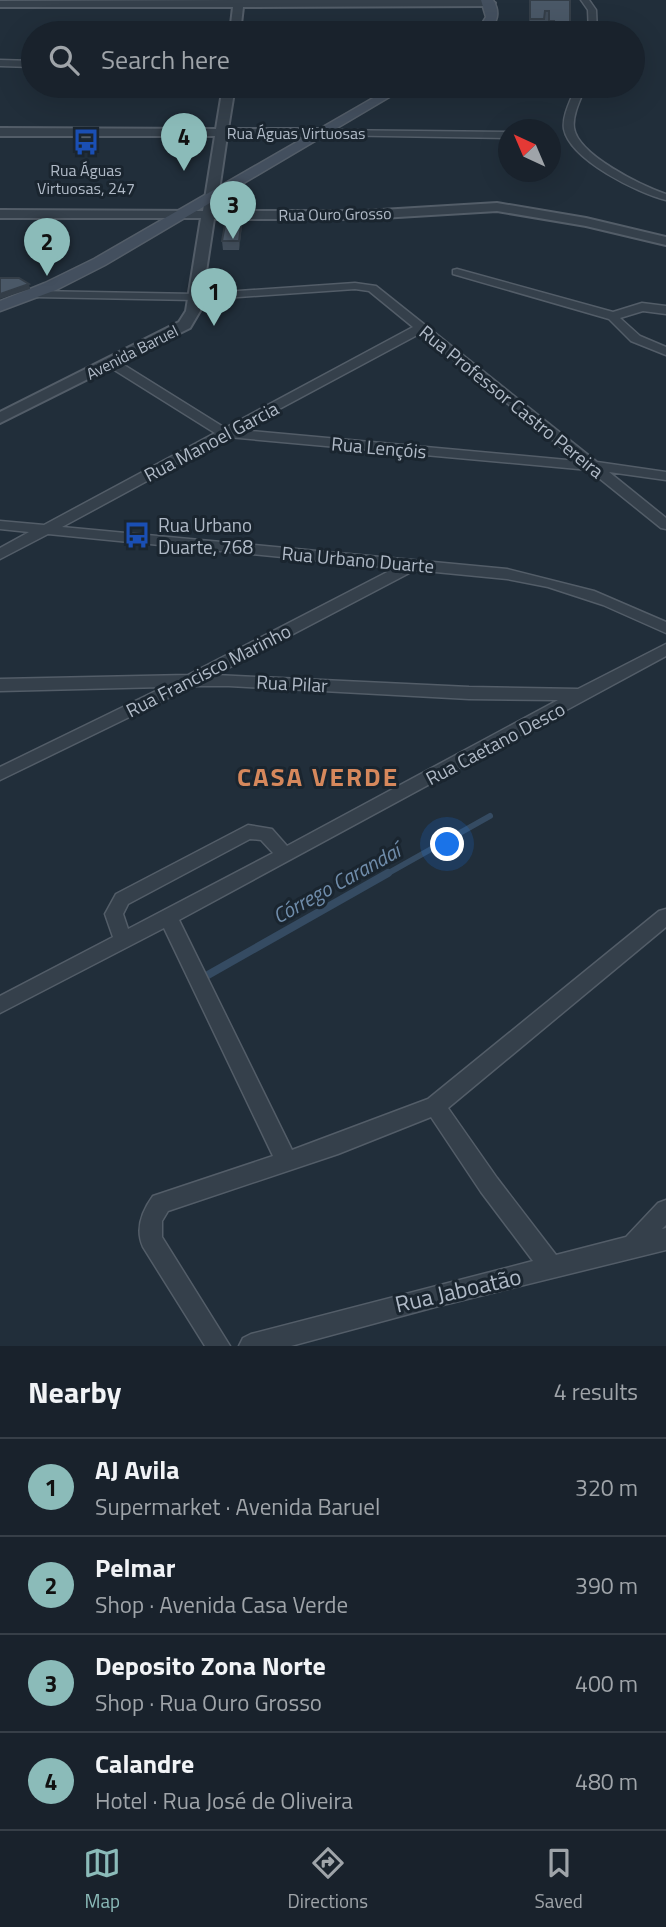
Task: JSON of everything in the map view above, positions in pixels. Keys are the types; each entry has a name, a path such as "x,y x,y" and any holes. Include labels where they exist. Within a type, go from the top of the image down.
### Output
{"main road":[{"path":"488,2 494,13 492,21"},
{"path":"0,306 35,294 84,270 383,98"}],"street":[{"path":"585,0 593,21"},
{"path":"237,21 239,2"},
{"path":"0,4 488,2"},
{"path":"0,64 21,64"},
{"name":"Avenida Baruel","path":"0,418 185,325 193,312 227,98"},
{"path":"577,98 569,130 576,142 623,180 637,188 666,197"},
{"name":"Rua Águas Virtuosas","path":"0,132 498,135"},
{"name":"Rua Ouro Grosso","path":"0,214 365,215 497,207 586,222 666,241"},
{"path":"457,272 613,316 642,307 666,310"},
{"name":"Rua Professor Castro Pereira","path":"195,297 355,286 380,292 666,525"},
{"path":"35,294 195,297"},
{"path":"613,316 619,326 634,338 666,351"},
{"name":"Rua Manoel Garcia","path":"0,554 421,328"},
{"name":"Rua Lençóis","path":"112,363 225,433 593,466 666,476"},
{"name":"Rua Urbano Duarte","path":"0,525 414,564 538,579 602,598 666,628"},
{"name":"Rua Francisco Marinho","path":"0,774 190,681 414,564"},
{"name":"Rua Caetano Desco","path":"0,1005 666,649"},
{"name":"Rua Pilar","path":"0,685 229,680 469,693 584,695"},
{"path":"124,940 113,918 113,911 122,899 248,832 266,834 285,855"},
{"path":"218,1346 159,1257 151,1240 149,1228 152,1215 161,1203 338,1144 435,1106 666,916"},
{"path":"168,917 286,1160"},
{"path":"435,1106 489,1185 551,1267"},
{"path":"634,1243 666,1210"},
{"name":"Rua Jaboatão","path":"251,1346 377,1309 551,1267 634,1243 666,1239"}],"building":[{"path":"530,0 570,0 570,21 549,21 549,11 545,11 544,19 530,19"},
{"path":"242,217 239,241 222,241 226,219"},
{"path":"0,278 19,278 29,284 0,294"}],"waterway":[{"name":"Córrego Carandaí","path":"385,875 490,816"},
{"name":"Córrego Carandaí","path":"199,980 388,873"}],"place":[{"name":"Rua Águas Virtuosas, 247","path":"86,142"},
{"name":"Calandre","path":"184,171"},
{"name":"Deposito Zona Norte","path":"233,239"},
{"name":"Pelmar","path":"47,276"},
{"name":"AJ Avila","path":"214,326"},
{"name":"Rua Urbano Duarte, 768","path":"137,535"}],"district":[{"name":"CASA VERDE","path":"318,776"}]}
